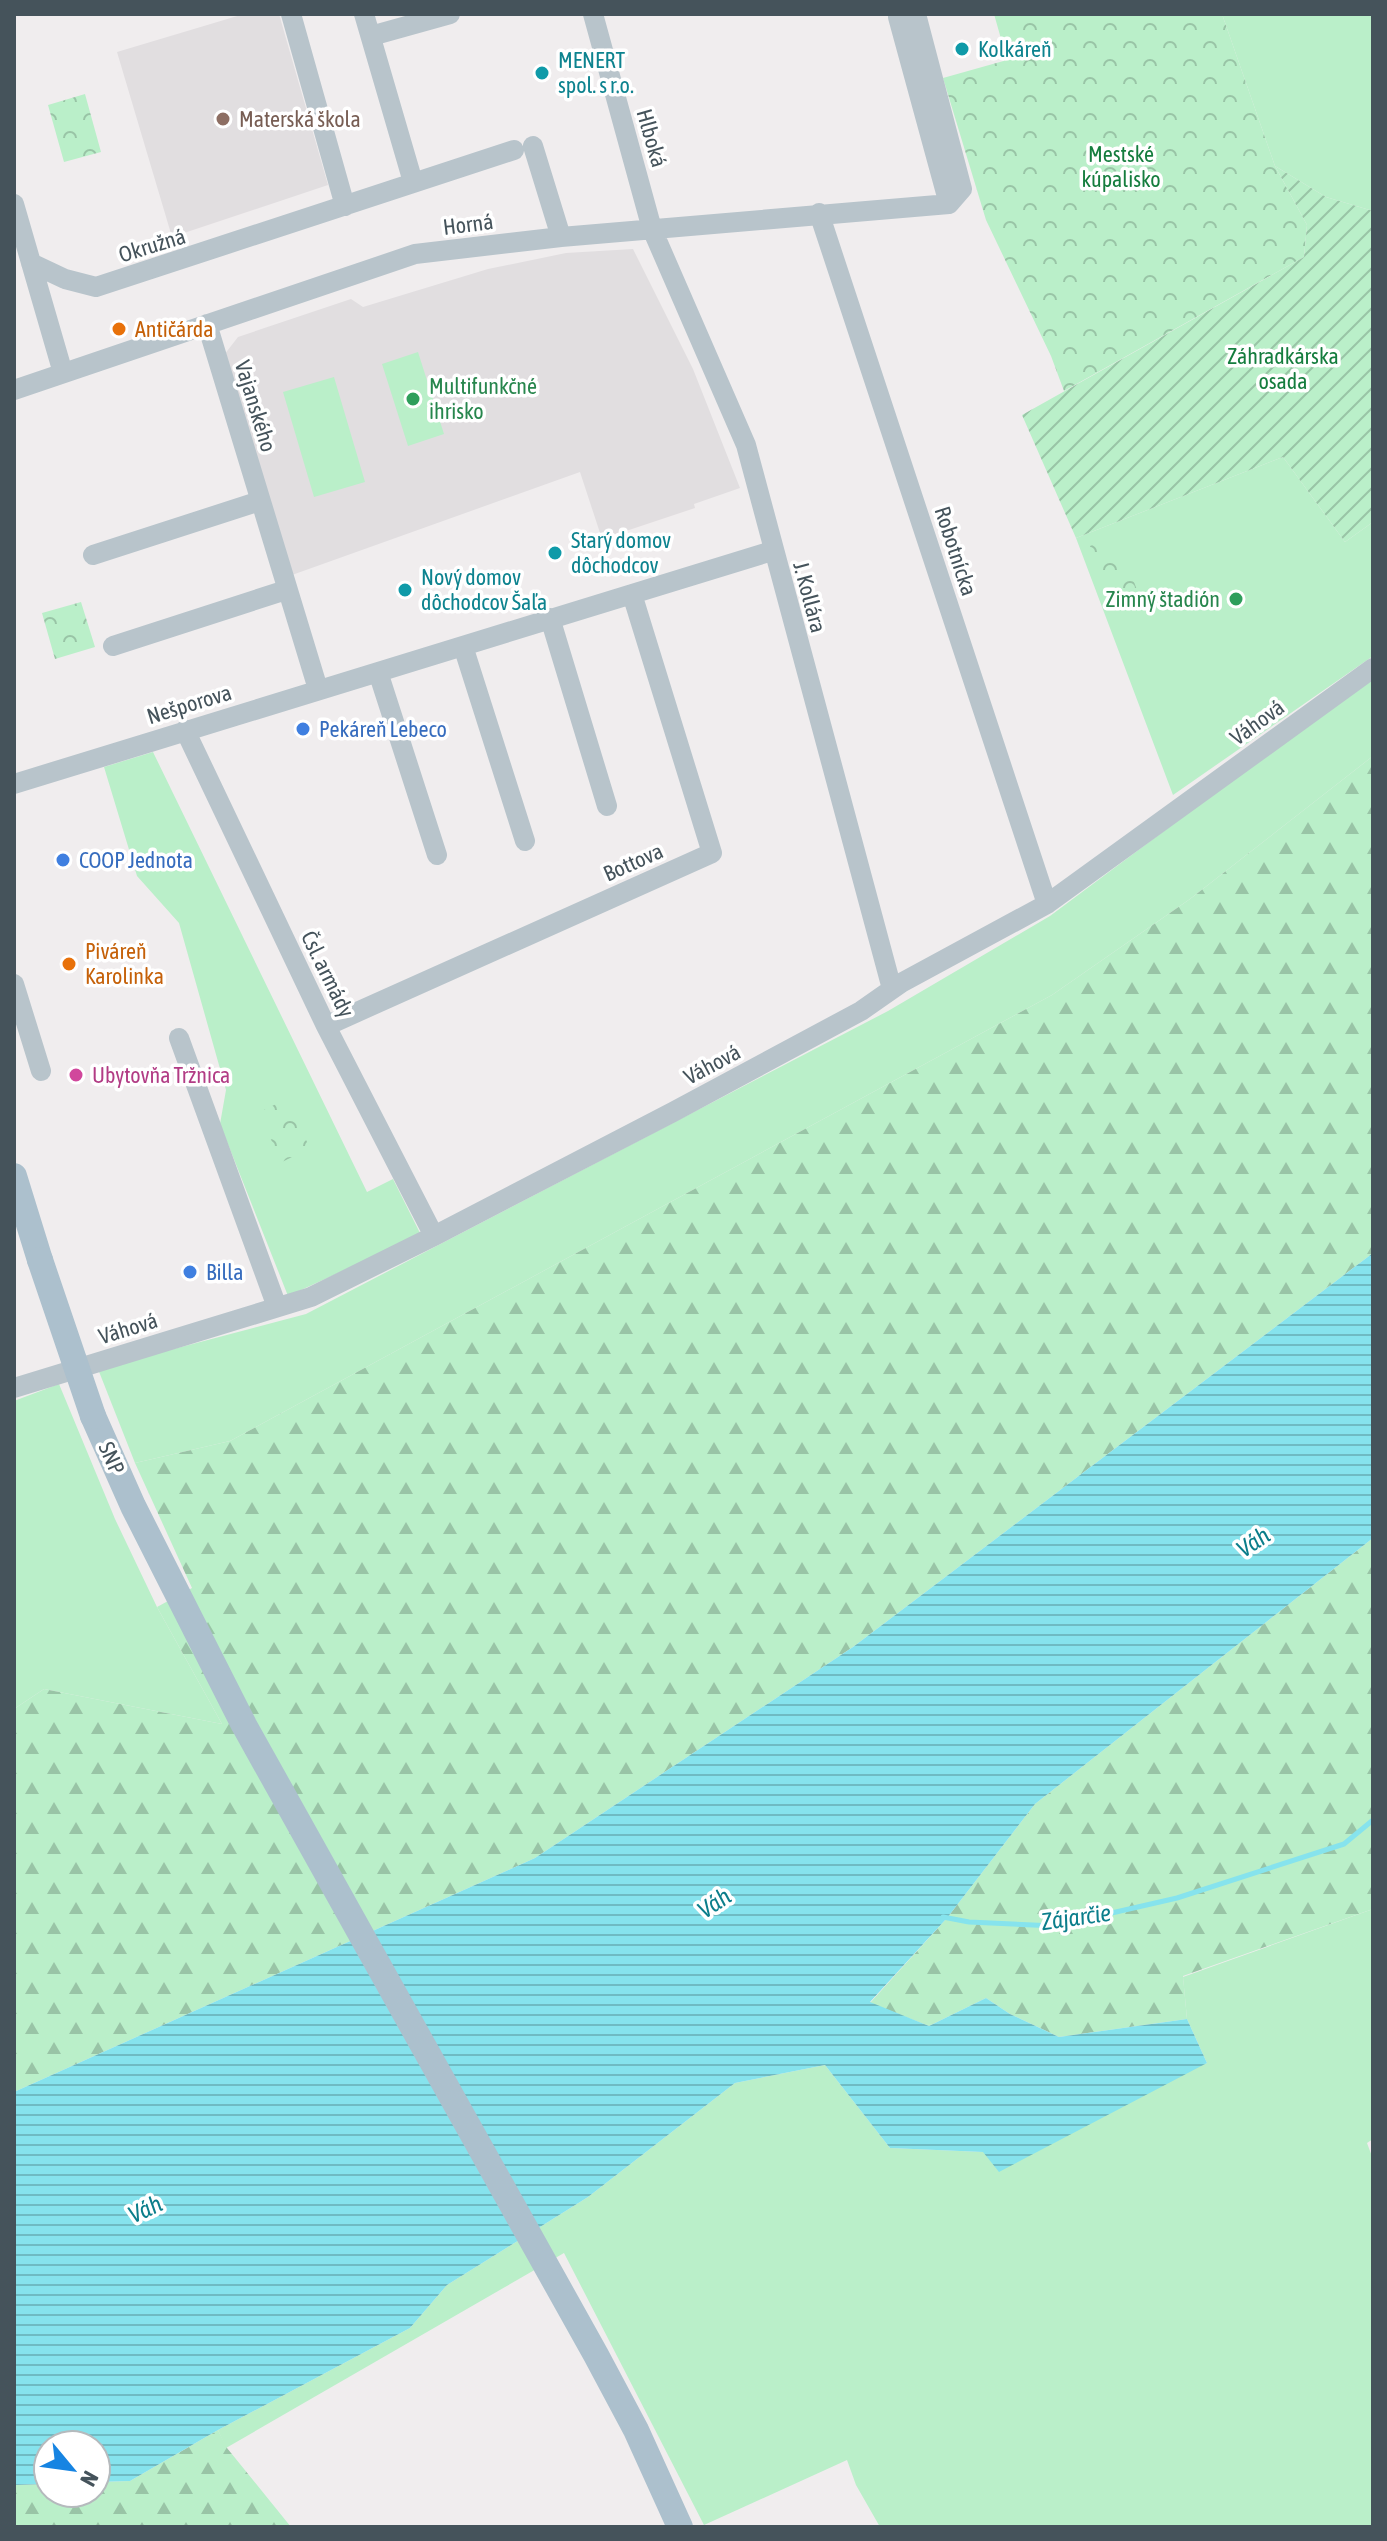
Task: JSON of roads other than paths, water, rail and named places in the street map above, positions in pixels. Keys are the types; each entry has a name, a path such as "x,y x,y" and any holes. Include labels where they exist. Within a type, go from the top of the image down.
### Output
{"main road":[{"name":"SNP","path":"14,1176 93,1416 133,1506 244,1725 596,2355 636,2430 680,2527"}],"street":[{"path":"291,14 345,206"},
{"path":"364,14 413,182"},
{"path":"371,36 450,14"},
{"name":"Hlboká","path":"593,14 652,229"},
{"path":"907,14 898,17 949,204"},
{"path":"916,14 962,189 949,204"},
{"name":"Okružná","path":"31,263 65,279 96,287 523,148 561,237"},
{"path":"14,204 63,373"},
{"name":"Horná","path":"14,390 415,254 561,237 949,204"},
{"name":"Robotnícka","path":"819,213 1047,904"},
{"name":"J. Kollára","path":"652,229 746,445 892,989"},
{"name":"Vajanského","path":"207,324 318,689"},
{"path":"93,555 260,501"},
{"name":"Nešporova","path":"14,784 772,551"},
{"path":"113,646 286,590"},
{"name":"Bottova","path":"326,1026 712,853 632,594"},
{"path":"550,618 607,806"},
{"path":"463,646 525,841"},
{"name":"Váhová","path":"14,1388 326,1290 687,1105 861,1011 892,989 1047,904 1373,668"},
{"path":"378,672 437,855"},
{"name":"Čsl. armády","path":"185,730 326,1026 434,1236"},
{"path":"14,984 41,1071"},
{"path":"179,1038 277,1307"}],"water":[{"name":"Váh","path":"1373,1253 1373,1538 1035,1804 947,1918 870,2002 929,2026 986,1998 1010,2014 1059,2037 1187,2019 1207,2063 999,2172 983,2152 890,2148 825,2065 735,2083 588,2197 447,2285 410,2328 218,2430 130,2481 112,2482 112,2429 32,2429 32,2484 14,2485 14,2092 535,1858 853,1647"}],"waterway":[{"name":"Zájarčie","path":"943,1917 969,1922 1055,1926 1177,1898 1344,1844 1373,1820"}],"place":[{"name":"Kolkáreň","path":"962,49"},
{"name":"MENERT spol. s r.o.","path":"542,73"},
{"name":"Materská škola","path":"223,119"},
{"name":"Antičárda","path":"119,329"},
{"name":"Multifunkčné ihrisko","path":"413,399"},
{"name":"Starý domov dôchodcov","path":"555,553"},
{"name":"Nový domov dôchodcov Šaľa","path":"405,590"},
{"name":"Zimný štadión","path":"1236,599"},
{"name":"Pekáreň Lebeco","path":"303,729"},
{"name":"COOP Jednota","path":"63,860"},
{"name":"Piváreň Karolinka","path":"69,964"},
{"name":"Ubytovňa Tržnica","path":"76,1075"},
{"name":"Billa","path":"190,1272"}],"park label":[{"name":"Mestské kúpalisko","path":"1121,166"},
{"name":"Záhradkárska osada","path":"1283,368"}]}
